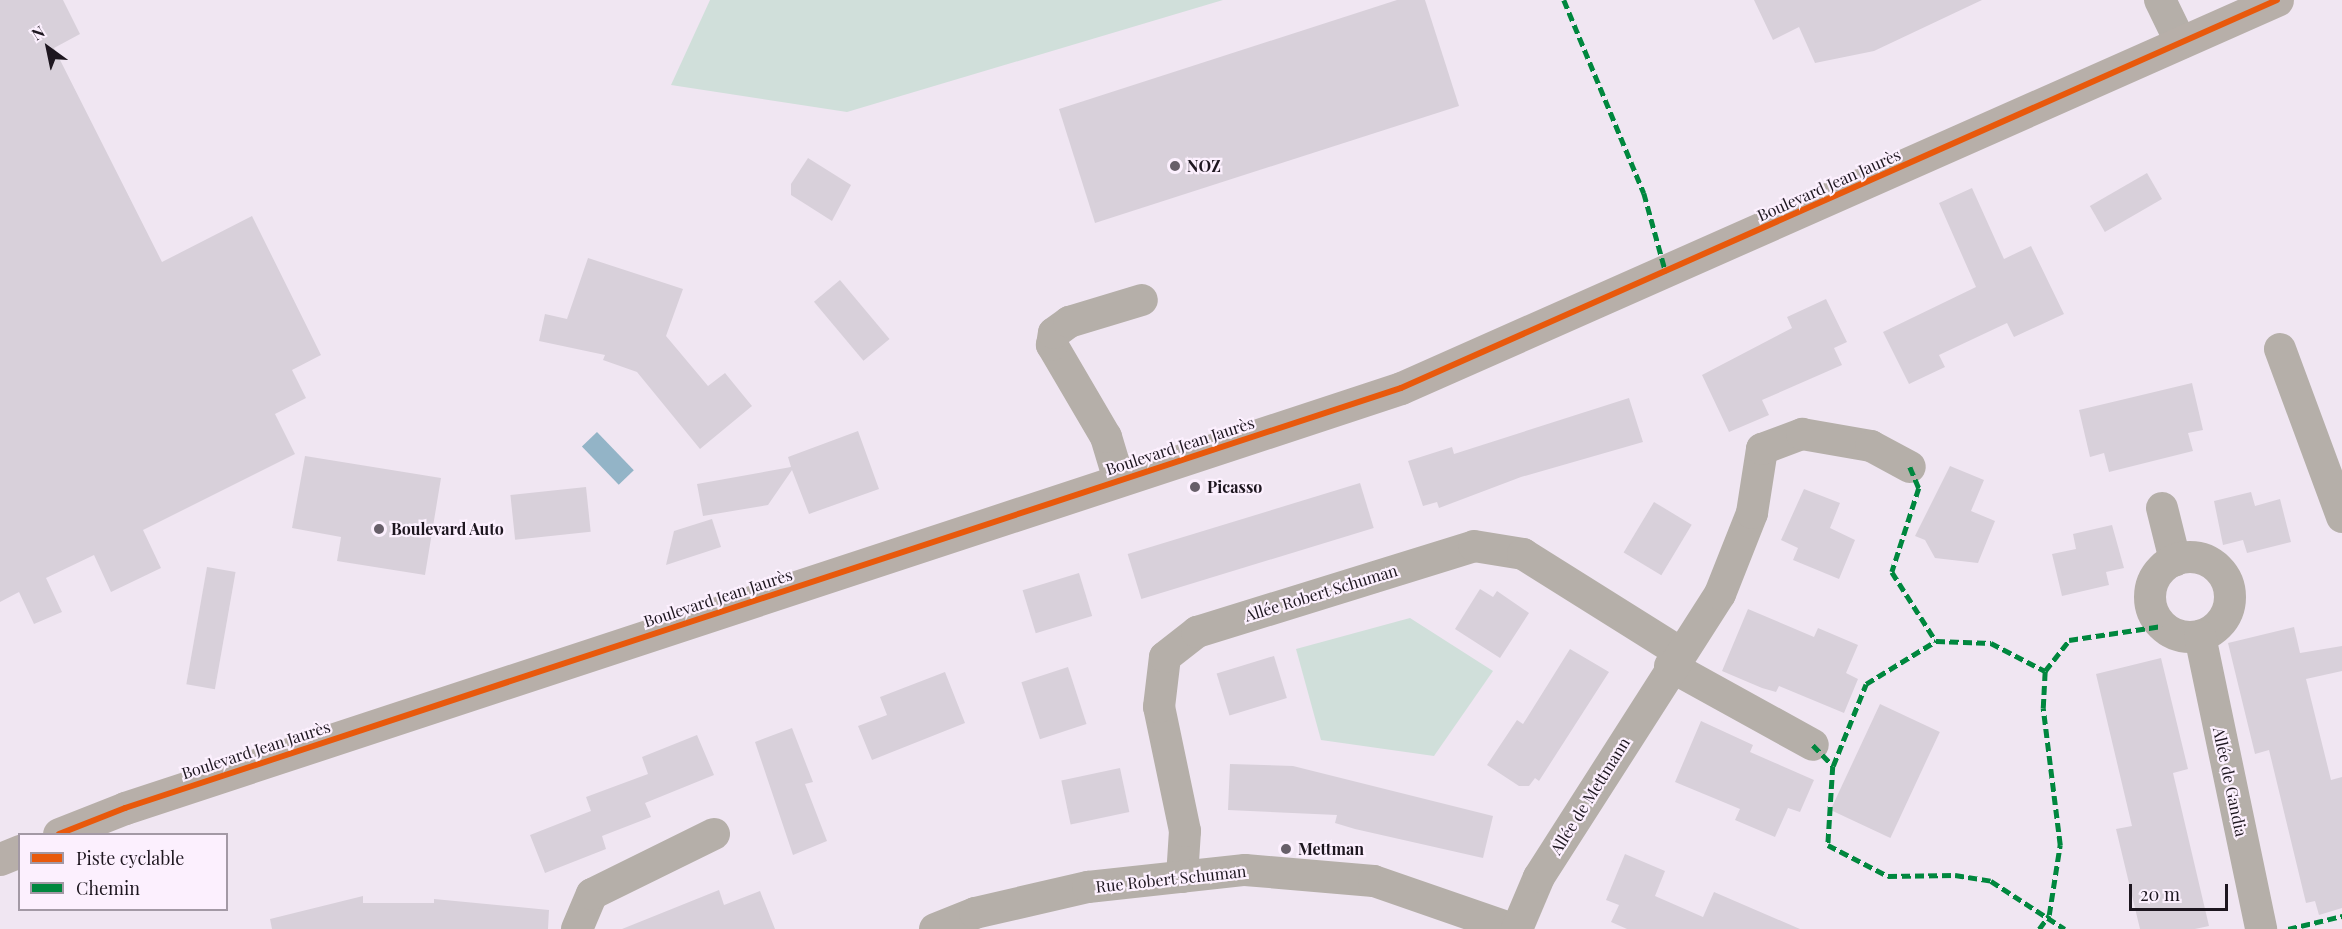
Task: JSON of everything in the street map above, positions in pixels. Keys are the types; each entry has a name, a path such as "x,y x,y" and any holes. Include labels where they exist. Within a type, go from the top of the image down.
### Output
{"main road":[{"name":"Boulevard Jean Jaurès","path":"62,833 125,808 1401,388 2277,0"},
{"path":"0,858 18,851"}],"street":[{"path":"2160,0 2181,43"},
{"path":"1119,480 1106,437 1053,345 1054,333 1069,322 1142,300"},
{"path":"2280,350 2342,517"},
{"name":"Allée de Mettmann","path":"1515,929 1539,877 1675,659 1720,594 1752,513 1762,449 1802,434 1871,446 1910,467"},
{"path":"2162,508 2175,560"},
{"name":"Allée Robert Schuman","path":"1182,877 1185,831 1159,707 1165,657 1197,632 1474,546 1523,555 1675,659"},
{"path":"2188,556 2213,564 2228,584 2228,610 2212,630 2200,636 2174,634 2154,615 2150,603 2155,576 2175,560 2188,556"},
{"name":"Allée de Gandia","path":"2200,636 2261,929"},
{"path":"1675,659 1813,745"},
{"path":"577,929 592,894 714,834"},
{"name":"Rue Robert Schuman","path":"935,929 975,913 1088,887 1245,870 1374,881 1515,929"}],"shaded area":[{"path":"710,0 1223,0 847,112 671,85"},
{"path":"1410,618 1493,671 1434,756 1321,740 1296,649"}],"water":[{"path":"597,432 634,470 619,485 582,447"}],"building":[{"path":"0,0 63,0 80,34 54,48 162,262 252,216 321,355 292,370 306,398 275,414 295,454 143,530 161,568 111,592 94,555 46,578 62,612 34,624 19,592 0,602"},
{"name":"NOZ","path":"1397,0 1425,0 1459,106 1095,223 1059,109"},
{"path":"1754,0 1982,0 1874,51 1815,63 1799,27 1773,40"},
{"path":"808,158 851,185 832,221 791,195 791,184"},
{"path":"2147,173 2162,199 2105,232 2090,206"},
{"path":"1972,188 2004,259 2031,246 2064,314 2014,337 2007,323 1939,355 1945,367 1909,384 1883,332 1976,287 1939,203"},
{"path":"588,258 683,289 666,336 708,386 725,373 752,406 700,449 637,372 603,360 605,355 539,341 545,314 567,319"},
{"path":"840,280 889,339 863,361 814,302"},
{"path":"1826,299 1847,342 1834,348 1842,365 1762,400 1769,415 1729,432 1702,375 1792,328 1787,317"},
{"path":"2192,383 2203,430 2188,433 2193,451 2109,472 2104,453 2090,457 2079,410"},
{"path":"1629,398 1643,442 1521,477 1439,508 1437,502 1423,506 1408,461 1452,447 1454,454"},
{"path":"858,431 879,489 809,514 792,470 768,505 703,516 697,484 791,467 788,457"},
{"path":"305,456 441,478 425,575 337,561 341,537 292,528"},
{"path":"1950,466 1984,480 1971,511 1995,521 1978,563 1935,558 1925,540 1915,536"},
{"path":"1360,483 1374,528 1141,599 1128,554"},
{"path":"586,487 591,532 515,540 510,495"},
{"path":"1804,489 1840,503 1830,528 1855,540 1839,579 1793,560 1798,548 1781,540"},
{"path":"2251,492 2255,506 2280,499 2291,542 2247,553 2243,540 2223,545 2214,501"},
{"path":"1654,502 1692,525 1661,575 1624,553"},
{"path":"712,519 721,547 666,565 674,531"},
{"path":"2112,525 2124,568 2106,572 2109,585 2062,596 2052,554 2076,549 2073,534"},
{"path":"207,567 236,572 215,689 186,684"},
{"path":"1079,573 1092,616 1036,633 1023,590"},
{"path":"1480,589 1493,597 1497,591 1529,613 1500,658 1455,629"},
{"path":"1748,609 1814,637 1818,628 1858,645 1846,673 1858,679 1844,713 1779,686 1776,692 1722,671"},
{"path":"2294,627 2300,653 2342,646 2342,671 2306,679 2331,780 2342,777 2342,908 2319,915 2315,901 2306,903 2269,750 2255,754 2228,643"},
{"path":"1570,649 1609,672 1539,781 1535,778 1529,786 1519,786 1487,765 1517,720 1523,724"},
{"path":"1274,656 1287,698 1229,716 1217,674"},
{"path":"2161,658 2188,769 2173,773 2209,926 2195,929 2140,929 2116,829 2132,826 2096,674"},
{"path":"1068,667 1087,724 1040,739 1021,682"},
{"path":"945,672 965,723 872,760 858,726 887,715 880,697"},
{"path":"1880,704 1940,732 1890,838 1831,810"},
{"path":"1701,721 1753,745 1750,752 1814,780 1800,812 1788,808 1775,837 1735,820 1740,809 1675,782"},
{"path":"792,728 813,782 805,784 827,841 793,855 755,742"},
{"path":"697,735 714,775 645,803 651,817 602,836 606,849 545,873 530,835 591,811 586,797 648,774 642,757"},
{"path":"1230,764 1293,766 1493,816 1483,858 1355,829 1335,823 1337,815 1228,810"},
{"path":"1120,768 1129,812 1071,824 1061,780"},
{"path":"1625,854 1665,871 1655,896 1703,917 1714,892 1800,929 1627,929 1611,922 1619,905 1606,900"},
{"path":"719,890 724,905 760,891 775,929 622,929"},
{"path":"363,896 363,903 434,903 434,899 549,910 548,929 272,929 270,919"}],"marked path":[{"path":"1564,0 1644,193 1666,273"},
{"path":"1910,467 1919,488 1892,572 1936,641"},
{"path":"2039,929 2049,915 2060,845 2043,708 2045,671 2069,640 2162,626"},
{"path":"1833,766 1866,684 1936,641 1991,643 2045,671"},
{"path":"1813,745 1833,766 1828,845 1888,876 1955,875 1991,881 2065,929"},
{"path":"2288,929 2342,916"}],"cycle path":[{"path":"62,833 125,808 1401,388 2277,0"}],"place":[{"name":"NOZ","path":"1175,166"},
{"name":"Picasso","path":"1195,487"},
{"name":"Boulevard Auto","path":"379,529"},
{"name":"Mettman","path":"1286,849"}]}
